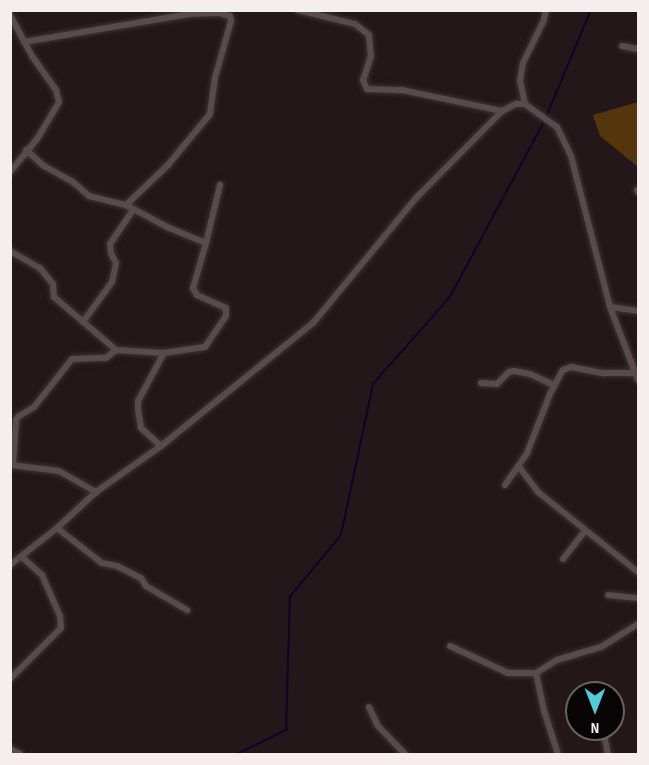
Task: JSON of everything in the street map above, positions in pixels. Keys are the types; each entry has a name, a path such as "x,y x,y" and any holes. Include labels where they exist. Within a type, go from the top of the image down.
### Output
{"street":[{"path":"298,10 355,24 369,34 371,56 363,80 367,89 402,90 502,111"},
{"path":"525,104 520,81 523,63 544,20 546,10"},
{"path":"24,42 190,14 219,13 230,16 231,21 215,78 210,114 168,165 126,205"},
{"path":"10,15 42,73 56,90 59,102 44,128 10,172"},
{"path":"622,46 639,49"},
{"path":"10,565 57,528 96,492 160,446 313,323 417,197 502,111 516,104 525,104 557,127 571,156 610,307 639,380"},
{"path":"26,150 44,166 73,182 89,196 126,205 207,243"},
{"path":"10,251 40,267 53,284 54,297 116,350 164,353 205,347 226,316 226,308 197,295 193,288 207,243 220,185"},
{"path":"83,322 114,278 116,263 110,244 133,210"},
{"path":"610,307 639,311"},
{"path":"96,492 59,471 12,465 16,420 34,407 72,359 106,358 116,350"},
{"path":"160,446 141,428 137,418 138,400 164,353"},
{"path":"505,485 520,468 558,375 571,367 603,373 637,373"},
{"path":"481,383 497,384 509,372 514,371 530,374 554,385"},
{"path":"520,468 538,492 639,572"},
{"path":"57,528 102,563 117,566 141,578 146,586 187,610"},
{"path":"563,559 585,531"},
{"path":"10,679 61,628 60,616 42,575 22,557"},
{"path":"608,595 639,598"},
{"path":"450,646 508,673 536,673 557,660 601,647 639,624"},
{"path":"536,673 544,711 558,754"},
{"path":"369,706 378,726 405,754"},
{"path":"10,749 20,754"}],"shaded area":[{"path":"638,102 638,167 600,136 593,115"}],"waterway":[{"path":"546,117 591,10"},
{"path":"237,754 286,730 290,597 341,535 373,384 450,297 544,122"}]}
